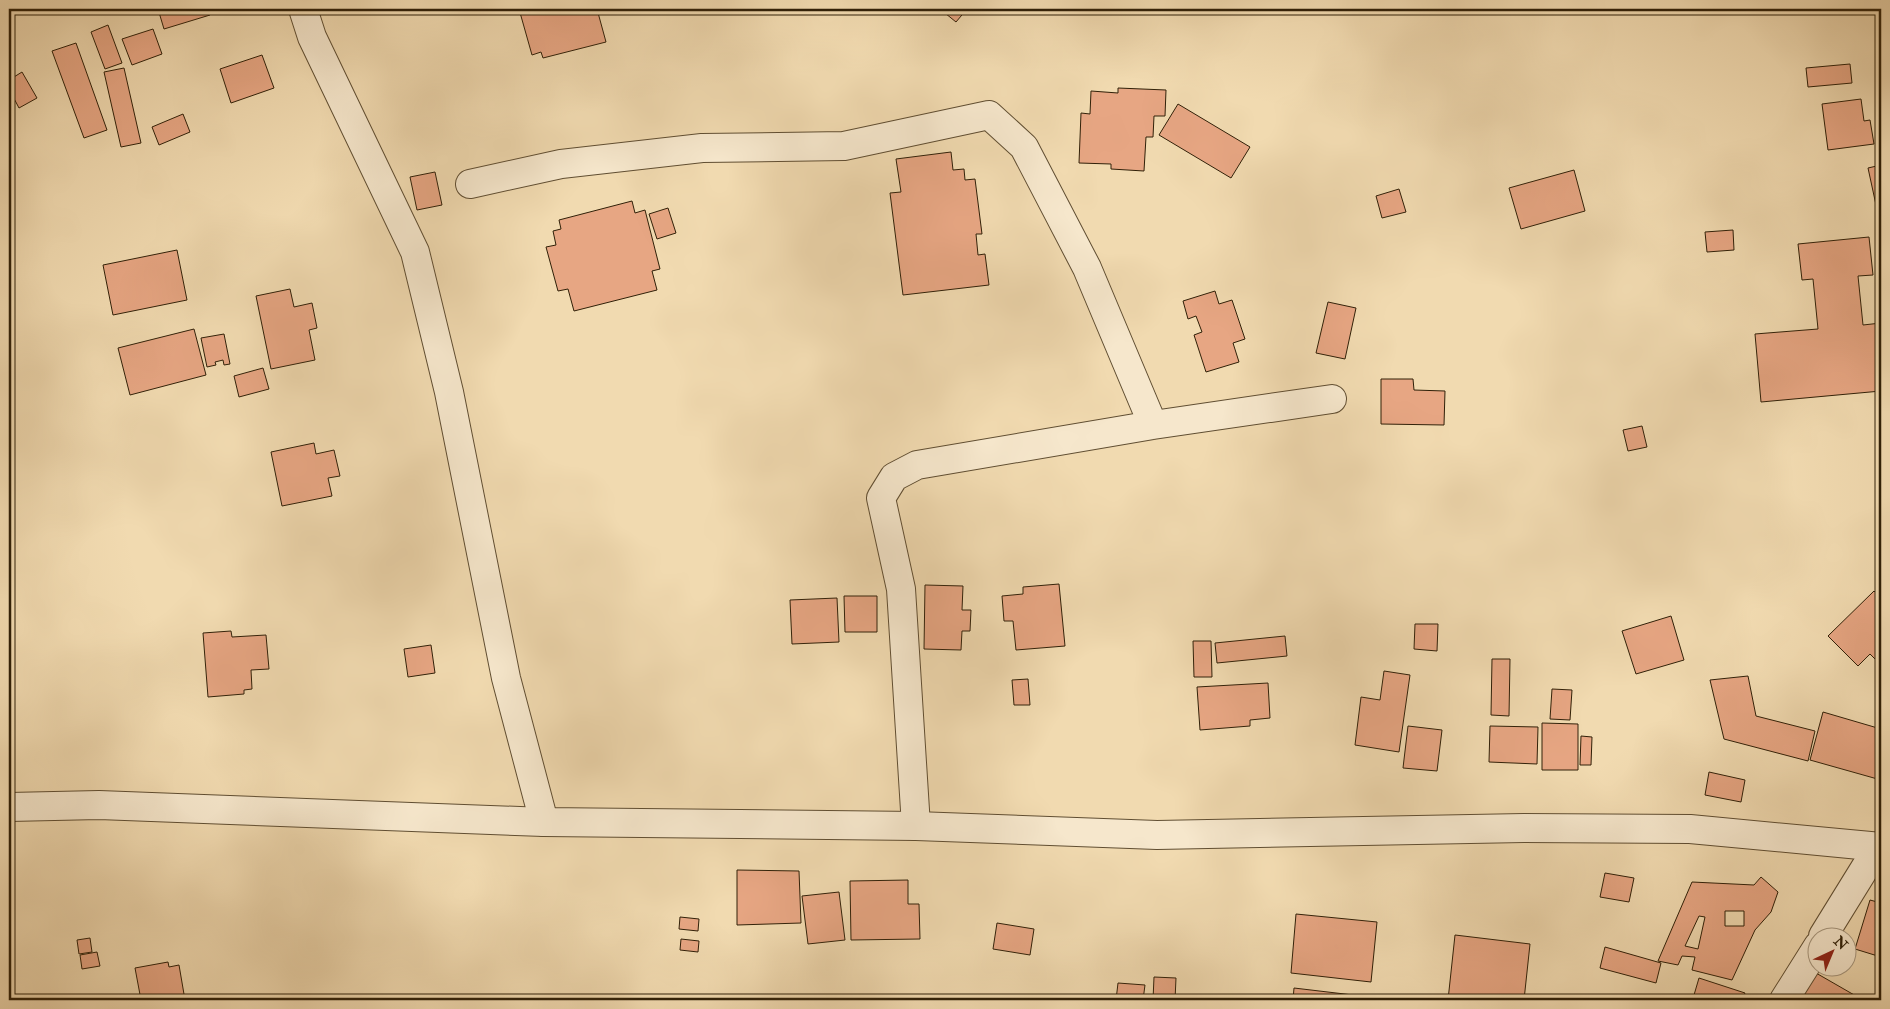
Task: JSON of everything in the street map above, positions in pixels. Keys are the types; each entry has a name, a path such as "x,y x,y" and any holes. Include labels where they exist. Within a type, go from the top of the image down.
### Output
{"street":[{"path":"303,9 312,37 415,252 449,392 506,678 544,822"},
{"path":"470,184 561,164 702,148 844,146 989,115 1024,147 1087,268 1153,425"},
{"path":"916,826 901,589 881,498 894,477 917,465 1153,425 1332,399"},
{"path":"9,807 99,805 544,822 916,826 1157,835 1524,828 1690,830 1880,847 1829,926"},
{"path":"1784,1000 1808,962"}],"building":[{"path":"158,9 208,9 210,15 164,29"},
{"path":"519,9 597,9 606,42 543,58 541,52 532,55"},
{"path":"940,9 967,9 956,22"},
{"path":"108,25 122,63 105,69 91,32"},
{"path":"153,29 162,54 132,65 122,39"},
{"path":"76,43 107,130 84,138 52,51"},
{"path":"262,55 274,88 231,103 220,69"},
{"path":"1850,64 1852,83 1808,87 1806,68"},
{"path":"124,68 141,143 121,147 104,72"},
{"path":"22,72 37,98 19,108 9,89 9,80"},
{"path":"1118,88 1166,90 1165,116 1154,116 1153,137 1146,137 1144,171 1111,169 1111,164 1079,163 1081,113 1090,114 1091,91 1118,93"},
{"path":"1861,99 1864,121 1870,120 1874,144 1828,150 1822,104"},
{"path":"1178,104 1250,147 1231,178 1159,135"},
{"path":"183,114 190,132 159,145 152,127"},
{"path":"951,152 953,170 964,169 965,180 975,179 982,234 976,234 978,255 985,254 989,285 903,295 890,193 901,192 896,159"},
{"path":"1881,165 1881,204 1876,205 1868,168"},
{"path":"1574,170 1585,211 1521,229 1509,188"},
{"path":"435,172 442,205 417,210 410,177"},
{"path":"1399,189 1406,212 1382,218 1376,196"},
{"path":"632,201 635,213 645,210 660,269 652,271 657,290 574,311 568,289 558,291 546,247 556,245 553,231 561,229 559,220"},
{"path":"668,208 676,233 657,239 649,214"},
{"path":"1733,230 1734,250 1707,252 1705,232"},
{"path":"1869,237 1873,275 1858,276 1863,325 1881,323 1881,391 1761,402 1755,334 1818,329 1813,279 1802,280 1798,244"},
{"path":"177,250 187,300 113,315 103,265"},
{"path":"290,289 294,307 312,303 317,328 309,330 315,360 271,369 256,296"},
{"path":"1215,291 1219,304 1232,300 1245,339 1233,343 1239,362 1206,372 1194,335 1202,332 1196,316 1188,319 1183,301"},
{"path":"1328,302 1356,308 1345,359 1316,353"},
{"path":"194,329 206,375 130,395 118,348"},
{"path":"224,334 230,364 224,365 223,360 215,362 216,365 207,367 201,338"},
{"path":"263,368 269,389 239,397 234,376"},
{"path":"1381,379 1413,379 1414,390 1445,391 1444,425 1381,424"},
{"path":"1642,426 1647,447 1628,451 1623,430"},
{"path":"314,443 316,454 334,450 340,476 328,478 332,496 282,506 271,452"},
{"path":"1059,584 1065,646 1016,650 1013,621 1004,621 1002,596 1023,594 1023,587"},
{"path":"925,585 963,586 962,610 971,610 970,631 962,631 961,650 924,649"},
{"path":"1874,591 1881,598 1881,656 1877,661 1870,654 1858,666 1828,636"},
{"path":"844,596 877,596 877,632 845,632"},
{"path":"837,598 839,642 792,644 790,600"},
{"path":"1671,616 1684,660 1636,674 1622,631"},
{"path":"1415,624 1438,624 1437,651 1414,649"},
{"path":"231,631 232,637 266,635 269,669 251,670 252,689 244,690 244,694 208,697 203,633"},
{"path":"1285,636 1287,656 1217,663 1215,643"},
{"path":"1193,641 1211,641 1212,677 1194,677"},
{"path":"431,645 435,673 408,677 404,649"},
{"path":"1492,659 1510,659 1509,716 1491,715"},
{"path":"1384,671 1410,675 1399,752 1355,745 1361,697 1380,700"},
{"path":"1748,676 1756,716 1815,731 1808,761 1724,739 1710,680"},
{"path":"1028,679 1030,705 1014,705 1012,680"},
{"path":"1268,683 1270,718 1250,720 1250,726 1200,730 1197,687"},
{"path":"1552,689 1572,690 1570,720 1550,719"},
{"path":"1823,712 1881,729 1881,780 1810,760"},
{"path":"1542,723 1578,724 1578,770 1542,770"},
{"path":"1408,726 1442,730 1437,771 1403,768"},
{"path":"1490,726 1538,727 1537,764 1489,762"},
{"path":"1581,736 1592,737 1591,765 1580,765"},
{"path":"1709,772 1745,780 1741,802 1705,795"},
{"path":"737,870 799,871 801,923 737,925"},
{"path":"1605,873 1634,878 1629,902 1600,897"},
{"path":"1761,877 1778,892 1771,912 1755,930 1732,980 1692,970 1695,957 1682,956 1678,965 1658,961 1692,882 1754,885","holes":["1725,911 1744,911 1744,926 1725,926","1699,916 1705,917 1698,949 1685,946"]},
{"path":"908,880 908,904 919,904 920,939 851,940 850,881"},
{"path":"839,892 845,940 808,944 802,896"},
{"path":"1870,900 1881,903 1881,957 1858,950 1858,939"},
{"path":"1296,914 1377,922 1371,982 1291,973"},
{"path":"680,917 699,919 698,931 679,929"},
{"path":"997,923 1034,929 1030,955 993,949"},
{"path":"1455,935 1530,944 1524,1000 1448,1000"},
{"path":"90,938 92,952 79,954 77,940"},
{"path":"681,939 699,941 698,952 680,950"},
{"path":"1605,947 1661,963 1656,983 1600,968"},
{"path":"97,952 100,966 82,969 80,955"},
{"path":"168,962 169,967 179,965 185,1000 141,1000 135,968"},
{"path":"1814,976 1821,976 1856,996 1854,1000 1800,1000"},
{"path":"1154,977 1176,978 1175,1000 1153,1000"},
{"path":"1699,978 1745,993 1742,1000 1711,1000 1694,995"},
{"path":"1118,983 1145,985 1143,1000 1116,1000"},
{"path":"1294,988 1353,995 1352,1000 1293,1000"}]}
